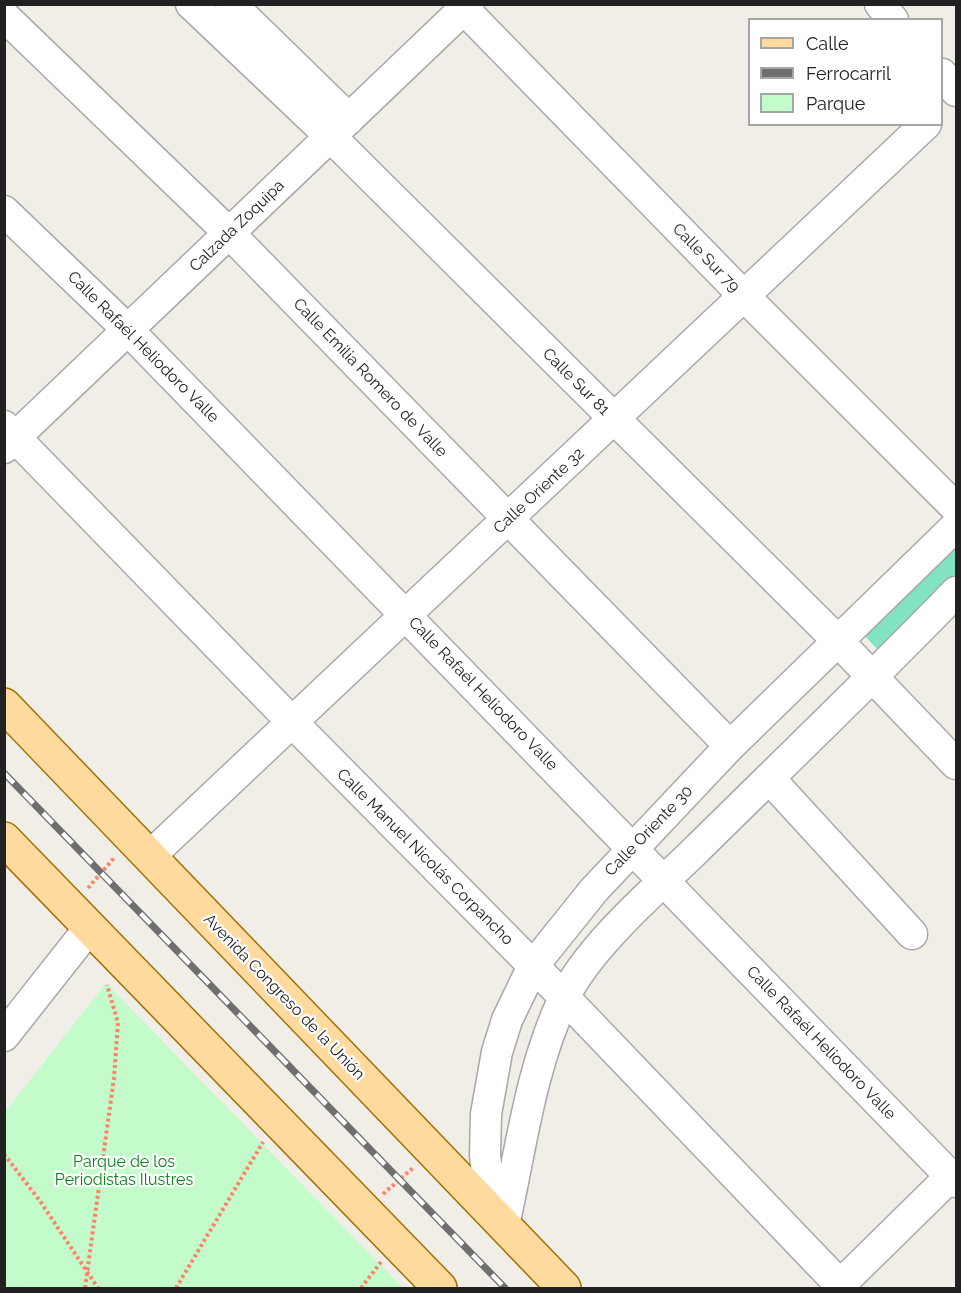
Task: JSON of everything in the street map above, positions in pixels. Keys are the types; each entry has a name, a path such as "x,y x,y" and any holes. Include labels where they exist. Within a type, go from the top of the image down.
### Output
{"main road":[{"name":"Avenida Congreso de la Unión","path":"4,705 564,1288"},
{"path":"4,839 440,1288"}],"street":[{"name":"Calle Sur 81","path":"191,4 340,128"},
{"name":"Calle Sur 81","path":"231,4 340,128 614,420 837,640 957,764"},
{"path":"880,4 891,18"},
{"name":"Calzada Zoquipa","path":"8,437 128,330 230,234 464,6"},
{"name":"Calle Sur 79","path":"464,6 745,297 957,508"},
{"name":"Calle Emilia Romero de Valle","path":"4,16 230,234 730,746"},
{"path":"943,75 957,91"},
{"path":"943,109 957,96"},
{"name":"Calle Oriente 32","path":"141,847 292,722 924,126"},
{"name":"Calle Rafaél Heliodoro Valle","path":"4,211 128,330 954,1179"},
{"name":"Calle Manuel Nicolás Corpancho","path":"8,437 564,997 840,1287"},
{"name":"Calle Oriente 30","path":"497,1218 485,1155 486,1114 497,1052 507,1020 532,966 594,890 730,746 957,526"},
{"path":"497,1218 543,1052 564,997 598,948 957,592"},
{"path":"769,778 912,933"},
{"path":"6,1029 81,917"},
{"path":"840,1287 954,1179"}],"path":[{"path":"81,917 141,847"},
{"path":"85,1288 114,1078 118,1023 106,980"},
{"path":"176,1288 277,1119"},
{"path":"364,1210 432,1151"},
{"path":"4,1154 22,1176 98,1288"}],"green space":[{"path":"956,537 956,582 882,654 860,631"},
{"name":"Parque de los Periodistas Ilustres","path":"106,983 403,1288 5,1288 5,1112"}],"railway":[{"path":"4,773 505,1288"}]}
